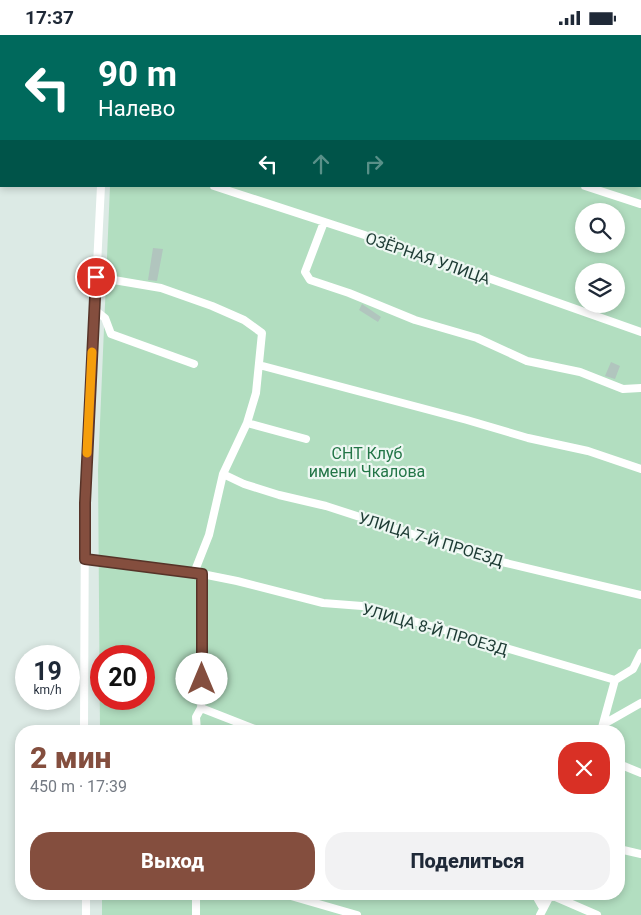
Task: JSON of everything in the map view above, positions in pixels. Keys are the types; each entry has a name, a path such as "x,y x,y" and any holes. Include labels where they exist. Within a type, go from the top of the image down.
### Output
{"street":[{"path":"84,725 85,503 101,187"},
{"name":"ОЗЁРНАЯ УЛИЦА","path":"217,187 386,242 641,332"},
{"path":"588,187 640,204"},
{"path":"324,222 306,272 310,280 349,293 415,320 477,338 527,361 580,372 623,389 641,388"},
{"path":"96,277 161,288 212,306 244,320 262,333 256,393 247,423 223,474 198,574 202,679 201,708 196,717 197,725"},
{"path":"94,310 105,318 111,334 194,364"},
{"path":"259,365 528,438 588,451 641,469"},
{"path":"247,423 306,439"},
{"name":"УЛИЦА 7-Й ПРОЕЗД","path":"223,474 244,484 279,495 326,506 489,559 641,595"},
{"name":"УЛИЦА 8-Й ПРОЕЗД","path":"85,559 198,574 237,581 323,603 362,606 615,680"},
{"path":"603,725 615,680 633,669 641,653"},
{"path":"607,725 641,703"},
{"path":"201,708 245,725"},
{"path":"625,766 641,773"},
{"path":"625,850 641,854"},
{"path":"86,900 86,915"},
{"path":"196,900 196,915"},
{"path":"305,900 357,915"},
{"path":"537,900 541,912"},
{"path":"541,912 548,900"},
{"path":"564,900 597,915"}],"green space":[{"name":"СНТ Клуб имени Чкалова","path":"110,187 641,187 641,915 102,915 102,900 625,900 625,725 100,725 100,710 155,710 155,645 99,645 98,470"}],"building":[{"path":"153,248 163,249 157,281 148,280"},
{"path":"362,304 381,317 378,322 359,310"},
{"path":"611,362 620,366 615,379 605,376"}],"slow traffic":[{"path":"87,453 92,352"}],"route":[{"path":"96,277 85,503 85,559 202,574 202,679"}]}
